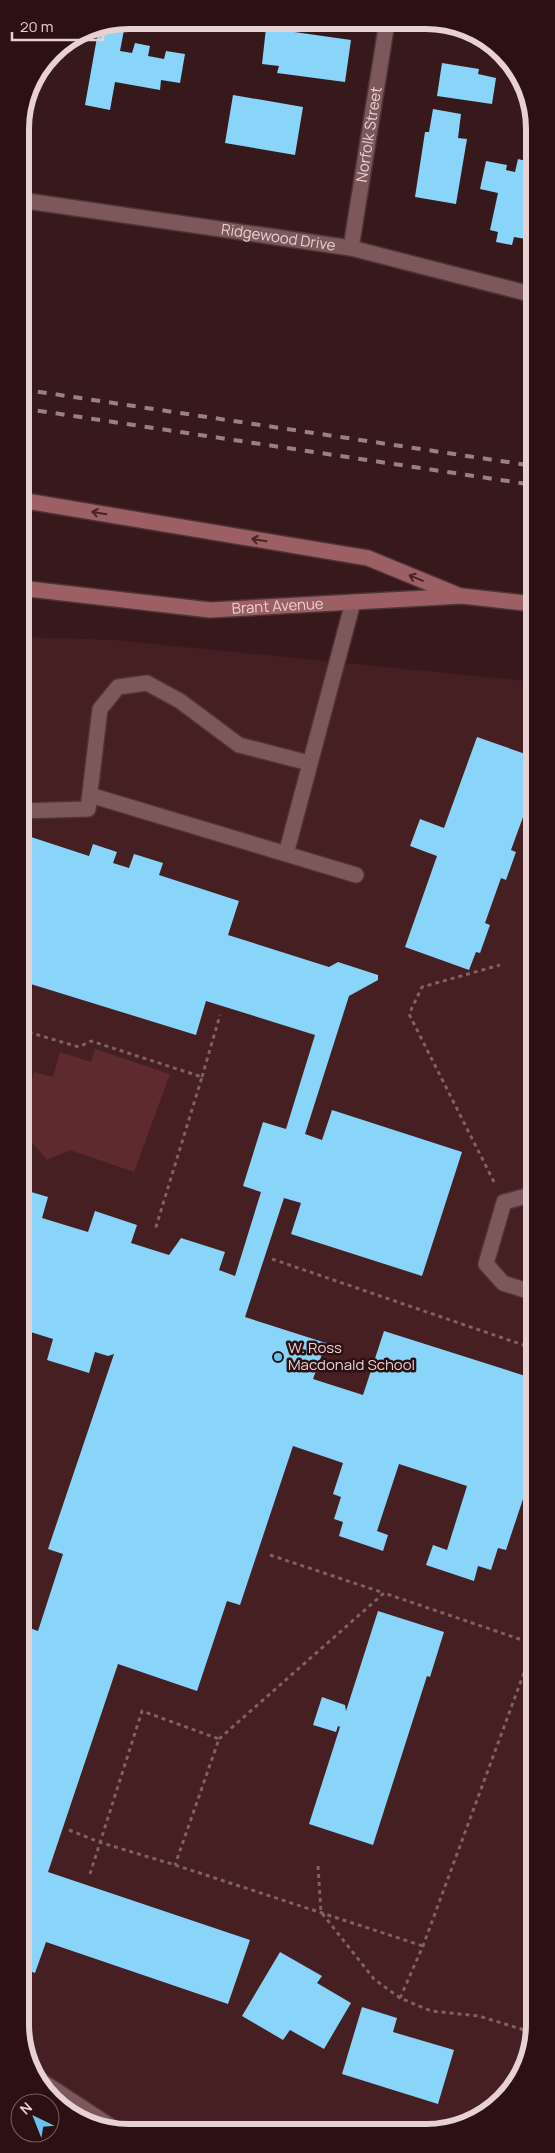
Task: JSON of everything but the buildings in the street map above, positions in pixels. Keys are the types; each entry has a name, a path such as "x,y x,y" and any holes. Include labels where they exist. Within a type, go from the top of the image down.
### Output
{"main road":[{"path":"29,502 368,558 462,596"},
{"name":"Brant Avenue","path":"29,589 210,610 462,596 526,603"}],"street":[{"name":"Norfolk Street","path":"351,248 386,29"},
{"name":"Ridgewood Drive","path":"29,201 351,248 526,293"},
{"path":"286,854 353,602"},
{"path":"29,811 88,809 100,709 118,687 148,683 180,701 240,745 309,764"},
{"path":"90,795 356,875"},
{"path":"526,1196 504,1202 486,1264 503,1283 526,1290"},
{"path":"51,2087 102,2120"}],"path":[{"path":"500,965 422,987 409,1014 504,1202"},
{"path":"155,1230 220,1015"},
{"path":"29,1032 79,1047 91,1041 202,1077"},
{"path":"272,1259 526,1346"},
{"path":"270,1555 526,1641"},
{"path":"176,1865 219,1739 384,1593"},
{"path":"400,1998 423,1946 526,1666"},
{"path":"90,1874 142,1711 219,1739"},
{"path":"69,1830 99,1842 176,1865 423,1946"},
{"path":"318,1866 321,1912 374,1979 400,1998 431,2011 479,2016 526,2031"}],"shaded area":[{"name":"W. Ross Macdonald School","path":"29,637 114,640 526,681 526,2031 519,2063 502,2090 487,2104 459,2119 427,2124 122,2124 109,2122 96,2119 78,2111 60,2097 60,2093 56,2093 53,2090 39,2069 32,2051 29,2025"},
{"path":"95,1049 170,1074 134,1172 70,1150 47,1160 29,1139 29,1087 34,1072 53,1077 60,1052 91,1062"}],"railway":[{"path":"29,390 526,465"},
{"path":"29,409 526,484"}],"place":[{"name":"W. Ross Macdonald School","path":"278,1357"}]}
